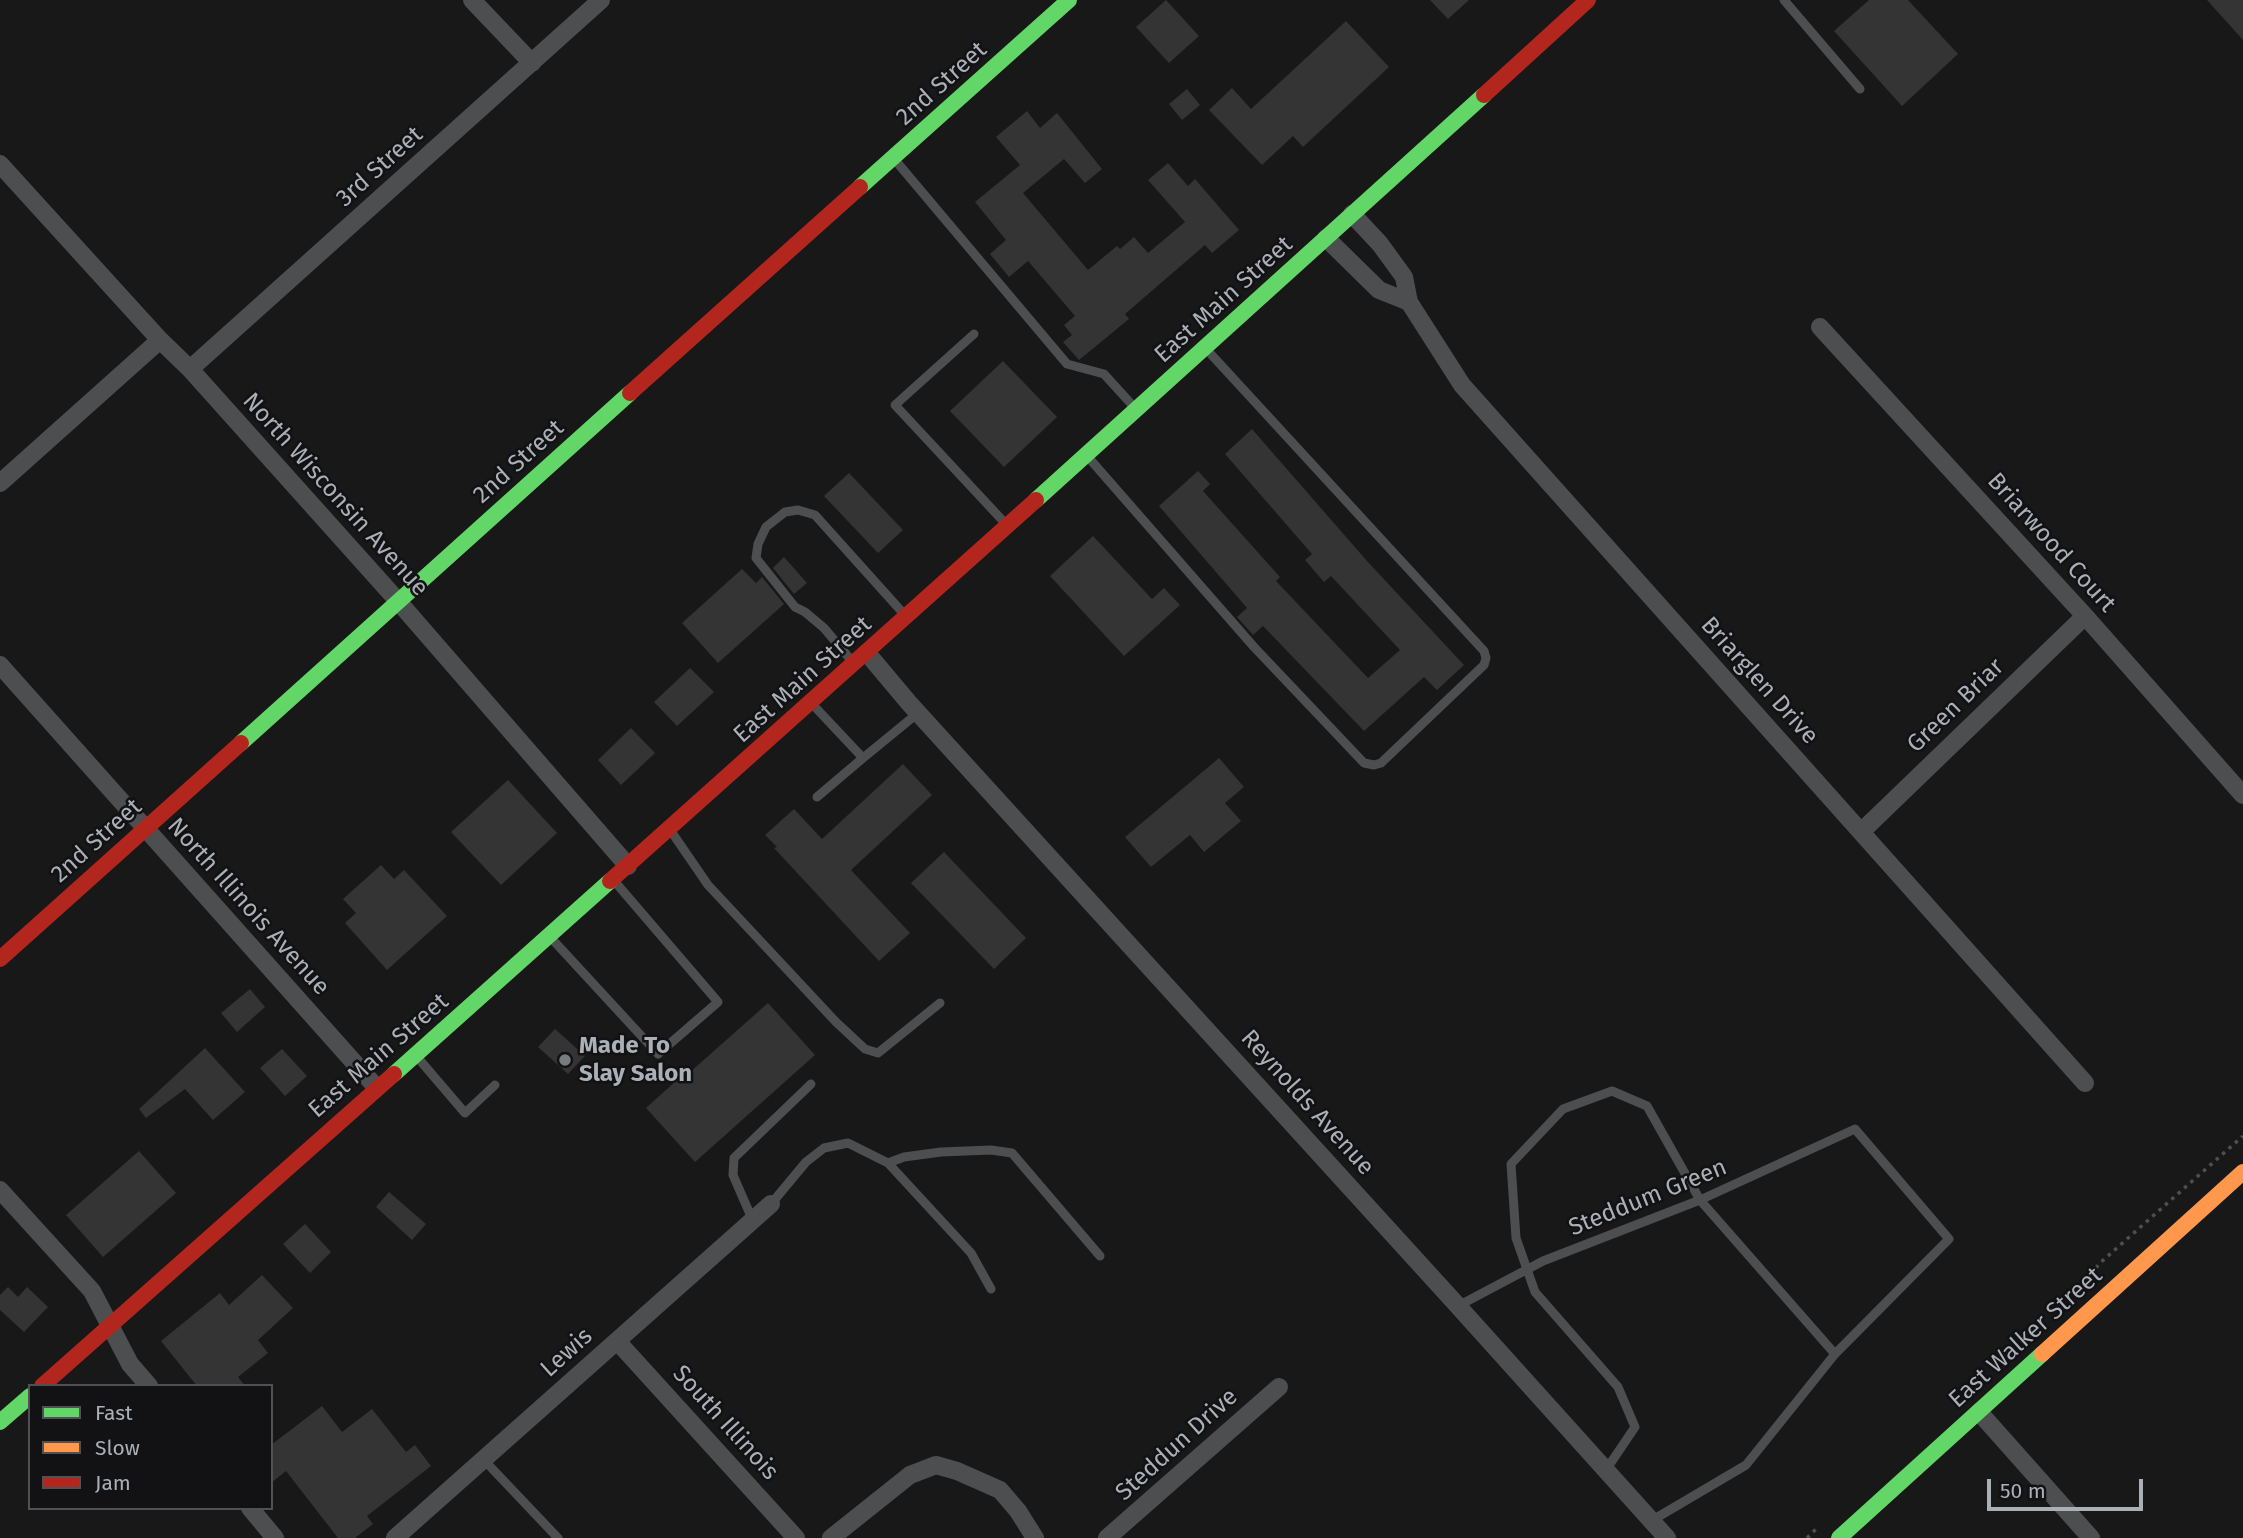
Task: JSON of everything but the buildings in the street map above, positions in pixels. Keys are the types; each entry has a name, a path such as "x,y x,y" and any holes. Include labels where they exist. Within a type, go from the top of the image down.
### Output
{"main road":[{"name":"2nd Street","path":"0,959 397,600 1069,0"},
{"name":"East Main Street","path":"43,1384 376,1087 670,830 1087,456 1588,0"},
{"name":"East Walker Street","path":"1839,1538 2243,1172"},
{"path":"0,1422 28,1398"}],"street":[{"path":"472,0 532,64"},
{"name":"3rd Street","path":"190,369 601,0"},
{"name":"North Wisconsin Avenue","path":"0,163 160,340 190,369 397,600 628,866"},
{"name":"Briarglen Drive","path":"1352,214 1380,244 1404,277 1409,302 1462,385 2085,1083"},
{"path":"1326,238 1379,290 1409,302"},
{"name":"Briarwood Court","path":"1820,327 2085,616 2243,795"},
{"path":"0,483 160,340"},
{"name":"Green Briar","path":"1861,832 2085,616"},
{"name":"Reynolds Avenue","path":"861,658 913,708 1667,1538"},
{"name":"North Illinois Avenue","path":"0,665 376,1087"},
{"path":"0,1190 92,1291 130,1364 147,1384"},
{"name":"Lewis","path":"395,1538 771,1205"},
{"name":"South Illinois","path":"617,1341 796,1538"},
{"name":"Steddun Drive","path":"1107,1538 1279,1387"},
{"path":"1979,1412 2091,1538"},
{"path":"831,1538 910,1475 936,1465 1000,1490 1018,1511 1035,1538"},
{"path":"252,1510 275,1538"}],"lane":[{"path":"1784,0 1860,89"},
{"path":"894,158 1067,364 1104,373 1137,410"},
{"path":"974,334 895,405 1008,526"},
{"path":"1087,456 1254,647 1364,763 1381,763 1484,665 1484,651 1205,347"},
{"path":"861,658 805,612 795,607 756,558 758,544 766,527 785,512 798,510 815,515 907,617"},
{"path":"811,703 863,758"},
{"path":"817,797 863,758 913,708"},
{"path":"670,830 708,885 836,1022 865,1049 878,1053 940,1003"},
{"path":"549,936 658,1054 718,1002 612,879"},
{"path":"415,1054 465,1113 495,1085"},
{"path":"753,1221 733,1175 734,1157 811,1084"},
{"path":"1606,1470 1636,1427 1618,1387 1535,1292 1516,1238 1511,1164 1563,1109 1612,1091 1647,1107 1700,1200 1835,1354 1746,1465 1651,1521"},
{"name":"Steddum Green","path":"1458,1306 1527,1270 1700,1200 1854,1129 1949,1239 1835,1354"},
{"path":"771,1205 806,1162 824,1148 848,1143 888,1163 971,1253 991,1289"},
{"path":"888,1163 904,1157 941,1152 991,1150 1013,1153 1100,1256"},
{"path":"483,1459 558,1538"}],"traffic: fast":[{"path":"860,187 1069,0"},
{"path":"1036,500 1484,95"},
{"path":"241,743 630,393"},
{"path":"394,1074 610,881"},
{"path":"1839,1538 2042,1354"},
{"path":"0,1422 28,1398"}],"traffic: slow":[{"path":"2042,1354 2243,1172"}],"traffic: jam":[{"path":"1484,95 1588,0"},
{"path":"630,393 860,187"},
{"path":"610,881 1036,500"},
{"path":"0,959 241,743"},
{"path":"44,1384 394,1074"}],"place":[{"name":"Made To Slay Salon","path":"565,1060"}]}
